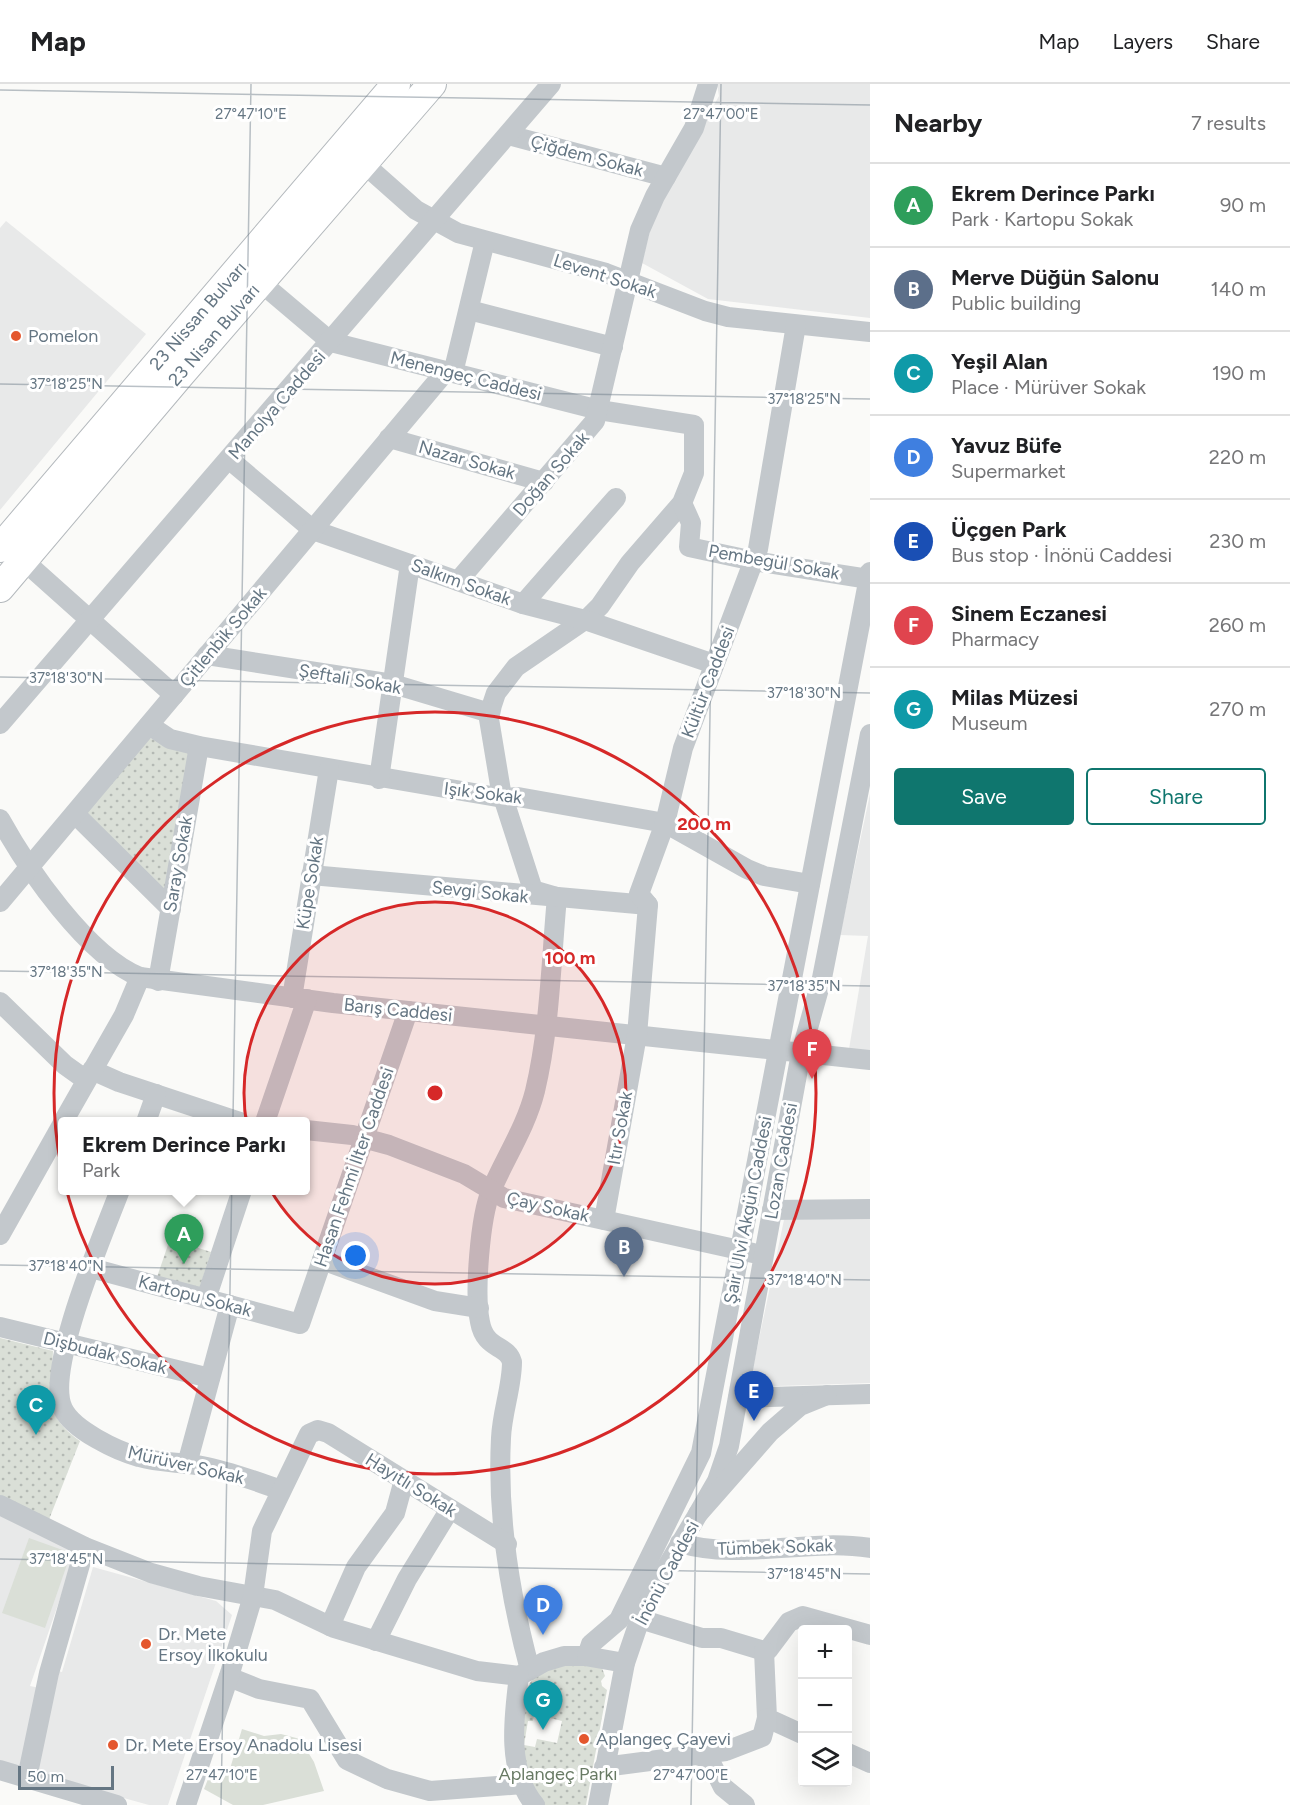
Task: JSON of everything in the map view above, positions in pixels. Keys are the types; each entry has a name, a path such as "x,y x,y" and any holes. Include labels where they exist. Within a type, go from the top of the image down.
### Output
{"highway":[{"name":"23 Nissan Bulvarı","path":"12,554 396,84"},
{"name":"23 Nisan Bulvarı","path":"0,588 12,554 260,282 432,84"}],"street":[{"name":"Manolya Caddesi","path":"0,724 552,84"},
{"name":"Doğan Sokak","path":"458,581 587,433 600,410 640,230 666,177 694,128 706,86"},
{"name":"Çiğdem Sokak","path":"508,135 666,177"},
{"name":"Levent Sokak","path":"363,163 434,222 458,233 627,281 705,311 728,317 870,332"},
{"path":"450,372 469,310 485,241"},
{"name":"Menengeç Caddesi","path":"260,282 331,342 600,410 694,425 694,473 682,504"},
{"path":"469,310 613,347"},
{"name":"Kültür Caddesi","path":"637,1035 648,905 639,894 665,823 683,748 754,561 768,495 796,325"},
{"name":"Çitlenbik Sokak","path":"0,902 389,438 450,372"},
{"name":"Nazar Sokak","path":"389,438 544,482"},
{"name":"Salkım Sokak","path":"230,460 313,530 523,604 585,620 714,664"},
{"path":"523,604 616,498"},
{"path":"535,1805 523,1784 514,1743 525,1673 507,1544 502,1495 501,1438 512,1362 508,1353 493,1346 484,1335 479,1308 485,1215 491,1191 530,1109 546,1026 557,897 533,890 503,798 490,713 496,693 516,668 585,620 600,606 630,563 682,504"},
{"name":"Pembegül Sokak","path":"682,504 692,523 689,547 754,561 869,575"},
{"path":"12,554 174,694"},
{"path":"379,779 410,564"},
{"name":"Şair Ulvi Akgün Caddesi","path":"587,1656 591,1644 619,1620 699,1462 869,575"},
{"name":"Şeftali Sokak","path":"207,655 393,684 490,713"},
{"name":"Işık Sokak","path":"148,725 170,739 199,746 379,779 503,798 524,798 665,823 747,869 770,877 810,884"},
{"name":"Lozan Caddesi","path":"698,1514 723,1467 738,1398 801,1053 822,978 870,734"},
{"name":"Saray Sokak","path":"66,1117 124,1015 149,979 171,909 199,746"},
{"name":"Küpe Sokak","path":"267,1117 299,998 311,875 329,769"},
{"path":"75,814 171,909"},
{"name":"Barış Caddesi","path":"0,819 29,869 105,956 124,971 149,979 408,1011 870,1060"},
{"name":"Sevgi Sokak","path":"311,875 648,905"},
{"path":"1,1005 57,1058 89,1075 225,1117"},
{"name":"Hasan Fehmi İlter Caddesi","path":"300,1324 408,1011"},
{"name":"Itır Sokak","path":"604,1220 637,1035"},
{"path":"148,1117 156,1094"},
{"name":"Saray Sokak","path":"0,1235 58,1131"},
{"name":"Çay Sokak","path":"310,1131 365,1138 458,1172 504,1198 764,1255"},
{"name":"Mürüver Sokak","path":"118,1195 66,1343 59,1396 62,1407 73,1423 128,1454 227,1472 281,1490"},
{"path":"206,1299 241,1195"},
{"path":"772,1210 870,1209"},
{"path":"322,1260 435,1301 479,1308"},
{"name":"Kartopu Sokak","path":"91,1268 300,1324"},
{"path":"187,1464 230,1305"},
{"name":"Dişbudak Sokak","path":"0,1328 210,1378"},
{"name":"İnönü Caddesi","path":"738,1398 870,1394"},
{"name":"İnönü Caddesi","path":"598,1805 625,1663 640,1619 680,1543 698,1514 780,1422 800,1406 827,1395"},
{"name":"Hayıtlı Sokak","path":"281,1490 305,1438 313,1432 328,1433 507,1544"},
{"path":"330,1626 356,1567 395,1513 404,1480"},
{"path":"186,1805 229,1677 252,1596 262,1532 281,1490"},
{"path":"0,1505 85,1547 176,1581 275,1600 330,1626 477,1671 525,1673 555,1658 587,1656 625,1663"},
{"path":"376,1641 407,1579 450,1509"},
{"name":"Tümbek Sokak","path":"680,1543 706,1549 823,1545 870,1548"},
{"path":"27,1778 47,1680 85,1547"},
{"path":"640,1619 702,1638 721,1638 764,1651 768,1650 789,1622 803,1616 870,1635"},
{"path":"604,1767 726,1751 758,1740 764,1733 767,1718 764,1651"},
{"path":"229,1677 259,1689 310,1700 347,1760 422,1798 523,1784"},
{"path":"767,1718 800,1733"},
{"path":"694,1754 709,1760 723,1787 745,1805"},
{"path":"852,1755 870,1763"},
{"path":"0,1770 117,1805"}],"shaded area":[{"path":"717,84 870,84 870,318 708,299 642,263 654,213 719,96"},
{"path":"6,221 146,334 0,510 0,228"},
{"path":"870,794 870,1051 849,1049 868,936 840,935"},
{"path":"785,1215 870,1215 870,1383 749,1387"},
{"path":"0,1514 76,1552 30,1686 40,1688 24,1768 0,1761"},
{"path":"93,1567 216,1601 232,1615 168,1805 149,1805 33,1773 54,1670 62,1672"}],"green space":[{"path":"150,738 191,750 166,892 84,814"},
{"path":"170,1239 211,1252 199,1290 157,1277"},
{"path":"0,1338 53,1351 51,1391 54,1412 59,1422 80,1441 48,1522 0,1495"},
{"path":"29,1538 71,1553 45,1628 2,1613"},
{"name":"Aplangeç Parkı","path":"566,1661 602,1668 605,1676 601,1681 602,1686 607,1690 586,1805 544,1805 537,1799 522,1760 525,1691 536,1673","holes":["536,1703 552,1705 550,1718 562,1721 557,1743 537,1739 535,1747 524,1745 528,1721 533,1721"]},
{"path":"242,1729 264,1736 281,1734 300,1739 314,1762 324,1791 263,1805 233,1805 204,1789 213,1767 229,1772"}],"place":[{"name":"Pomelon","path":"16,336"},
{"name":"Sinem Eczanesi","path":"812,1079"},
{"name":"Ekrem Derince Parkı","path":"184,1264"},
{"name":"Merve Düğün Salonu","path":"624,1277"},
{"name":"Üçgen Park","path":"754,1421"},
{"name":"Yeşil Alan","path":"36,1435"},
{"name":"Yavuz Büfe","path":"543,1635"},
{"name":"Dr. Mete Ersoy İlkokulu","path":"146,1644"},
{"name":"Milas Müzesi","path":"543,1730"},
{"name":"Aplangeç Çayevi","path":"584,1739"},
{"name":"Dr. Mete Ersoy Anadolu Lisesi","path":"113,1745"}]}
